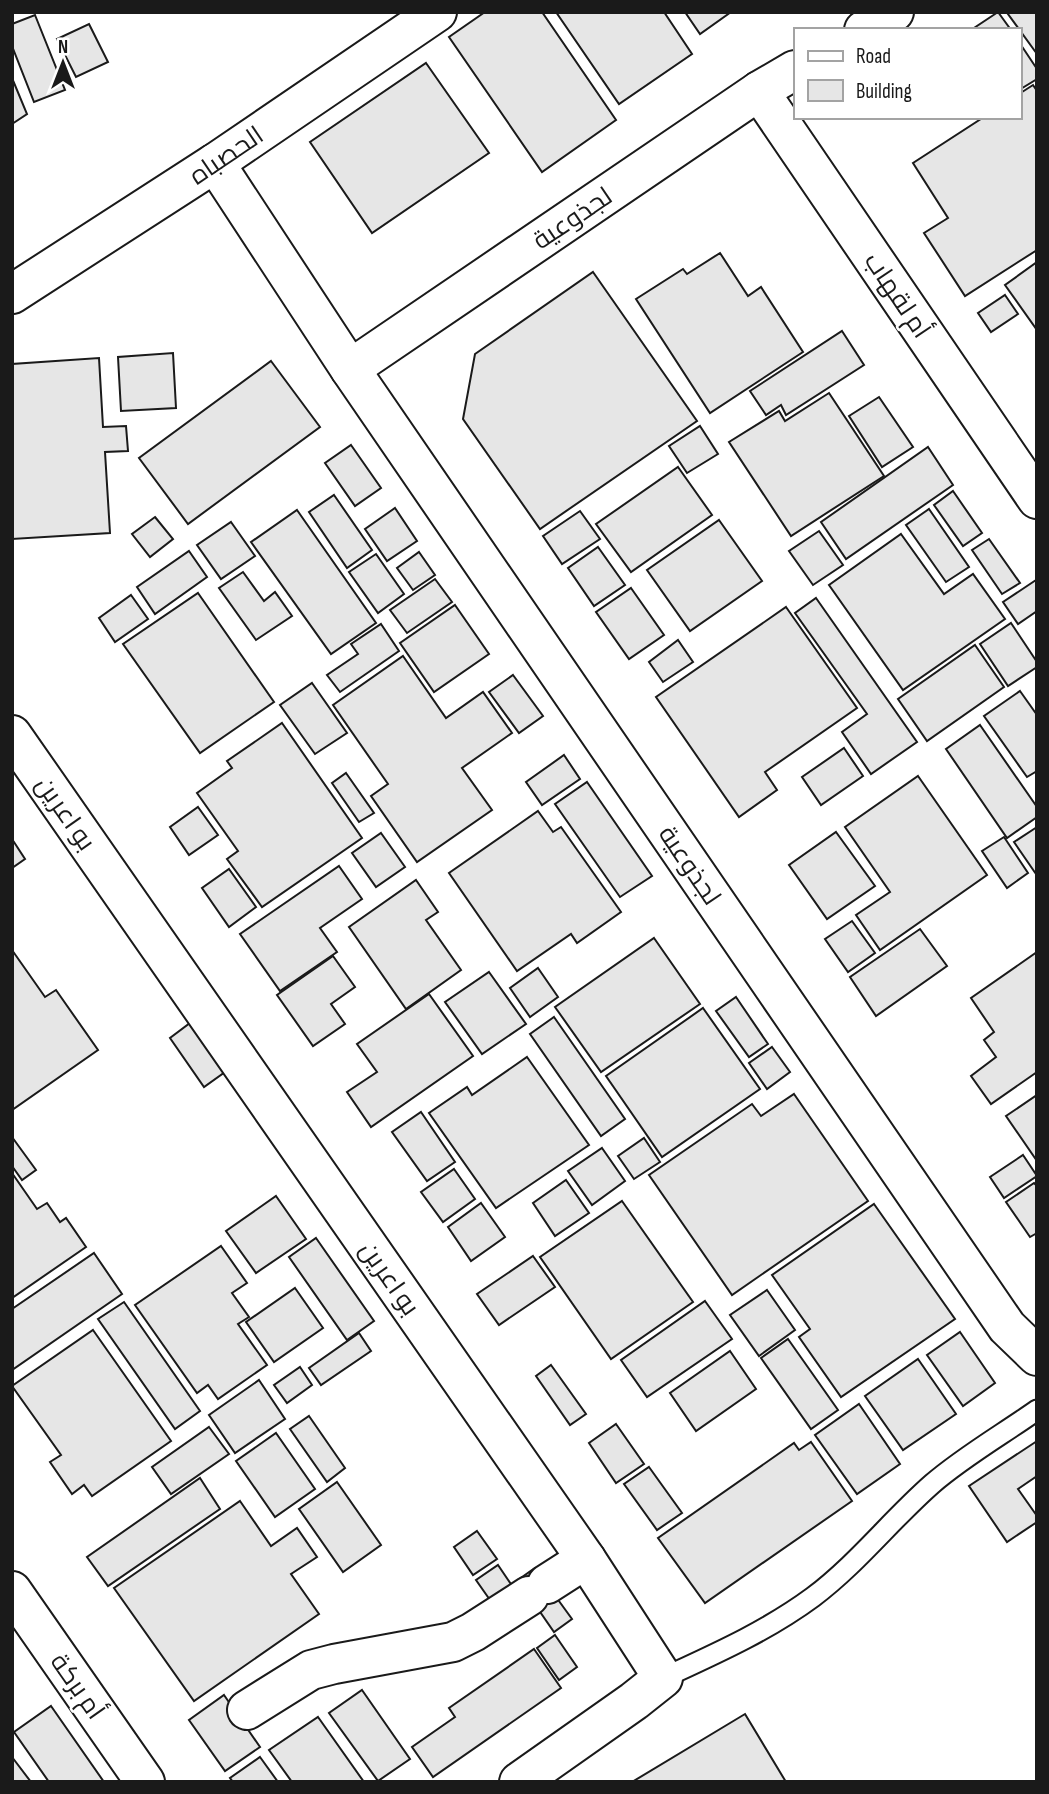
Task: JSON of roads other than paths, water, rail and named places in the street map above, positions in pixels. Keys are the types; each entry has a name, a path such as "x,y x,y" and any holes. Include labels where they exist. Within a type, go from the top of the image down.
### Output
{"street":[{"name":"الحصباه","path":"12,294 215,163 437,12"},
{"path":"867,28 894,12"},
{"name":"لجذوعية","path":"350,369 794,71"},
{"name":"أم لقهاب","path":"760,91 1037,499"},
{"name":"لجذوعية","path":"215,163 350,369 1007,1327 1037,1356"},
{"name":"بو اعرين","path":"12,735 586,1559 663,1678"},
{"path":"247,1710 311,1670 322,1666 453,1642 474,1632 586,1559"},
{"name":"أم بركة","path":"12,1591 145,1782"},
{"path":"519,1782 635,1701 663,1678"}],"lane":[{"path":"663,1678 738,1643 811,1598 840,1576 933,1483 1037,1410"}]}
